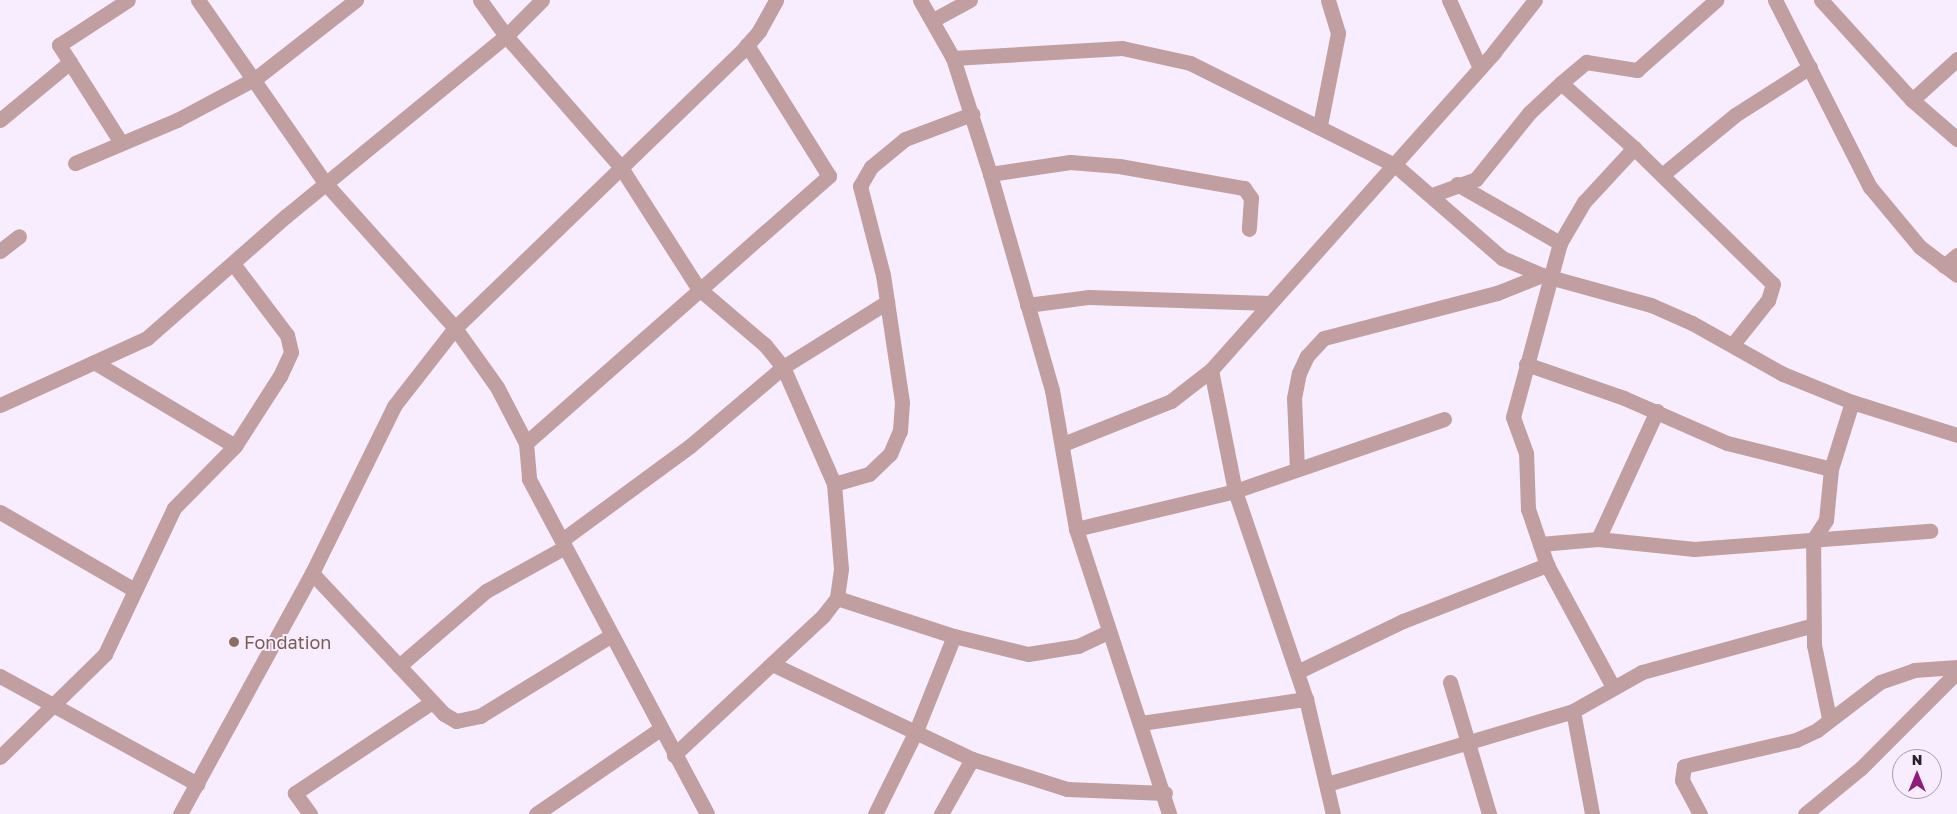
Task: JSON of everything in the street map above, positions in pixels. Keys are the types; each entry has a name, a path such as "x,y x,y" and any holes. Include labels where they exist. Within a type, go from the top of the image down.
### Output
{"street":[{"path":"120,141 59,45 128,0"},
{"path":"198,0 256,78 326,184 455,328 497,388 526,443 530,479 610,636 707,814"},
{"path":"75,162 120,141 177,120 256,78 356,0"},
{"path":"480,0 506,36 620,166 698,288 765,346 784,367 834,484 841,569 837,598 823,616 674,755"},
{"path":"0,405 147,338 326,184 506,36 542,0"},
{"path":"180,814 312,574 394,406 455,328 747,45 776,0"},
{"path":"920,0 953,58 972,114 1052,390 1063,444 1076,529 1108,632 1165,793 1169,814"},
{"path":"933,20 970,0"},
{"path":"1320,125 1338,33 1328,0"},
{"path":"1449,0 1480,68"},
{"path":"1063,444 1171,401 1210,370 1395,165 1480,68 1535,0"},
{"path":"1432,195 1457,184 1476,179 1529,113 1586,62 1637,70 1716,0"},
{"path":"1775,0 1870,187 1920,247 1957,275"},
{"path":"1821,0 1912,100 1957,139"},
{"path":"526,443 698,288 829,176 747,45"},
{"path":"953,58 1122,48 1156,53 1190,63 1320,125 1395,165 1432,195 1474,237 1502,258 1546,276 1651,306 1732,344 1783,374 1852,402 1957,435"},
{"path":"1912,100 1957,59"},
{"path":"0,120 70,62"},
{"path":"1662,175 1720,126 1810,67"},
{"path":"1561,83 1634,148 1773,284 1768,300 1732,344"},
{"path":"834,484 869,474 890,454 900,431 902,402 887,302 860,186 864,176 905,140 972,114"},
{"path":"1613,687 1547,565 1528,509 1526,453 1513,417 1546,276 1560,243 1595,189 1634,148"},
{"path":"990,174 1070,162 1119,166 1244,188 1251,198 1249,229"},
{"path":"1457,184 1560,243"},
{"path":"0,252 19,236"},
{"path":"1944,266 1957,255"},
{"path":"0,756 51,704 105,654 133,589 174,508 235,446 280,376 290,352 287,336 234,265"},
{"path":"1296,469 1294,398 1298,373 1307,356 1324,338 1497,293 1546,276"},
{"path":"1027,306 1089,296 1269,303"},
{"path":"399,666 486,591 564,543 690,446 784,367 887,302"},
{"path":"94,362 235,446"},
{"path":"1526,364 1657,411 1727,443 1831,469"},
{"path":"1210,370 1235,491 1306,699 1333,814"},
{"path":"1829,718 1814,625 1813,540 1826,520 1831,469 1852,402"},
{"path":"1598,539 1657,411"},
{"path":"1076,529 1235,491 1444,419"},
{"path":"2,517 133,589"},
{"path":"1540,544 1598,539 1694,549 1930,531"},
{"path":"1296,672 1403,621 1547,565"},
{"path":"312,574 444,714 466,722 610,636"},
{"path":"837,598 954,636 1028,654 1078,646 1108,632"},
{"path":"1327,784 1468,740 1573,711 1642,672 1814,625"},
{"path":"875,814 916,731 954,636"},
{"path":"772,664 972,759 1067,789 1165,793"},
{"path":"1700,814 1682,780 1684,766 1796,740 1880,682 1914,670 1957,667"},
{"path":"1805,814 1861,768 1957,672"},
{"path":"0,676 197,784"},
{"path":"1450,682 1490,814"},
{"path":"1141,722 1306,699"},
{"path":"310,814 295,793 432,702"},
{"path":"1573,711 1592,814"},
{"path":"536,814 660,729"},
{"path":"941,814 972,759"}],"place":[{"name":"Fondation","path":"234,642"}]}
